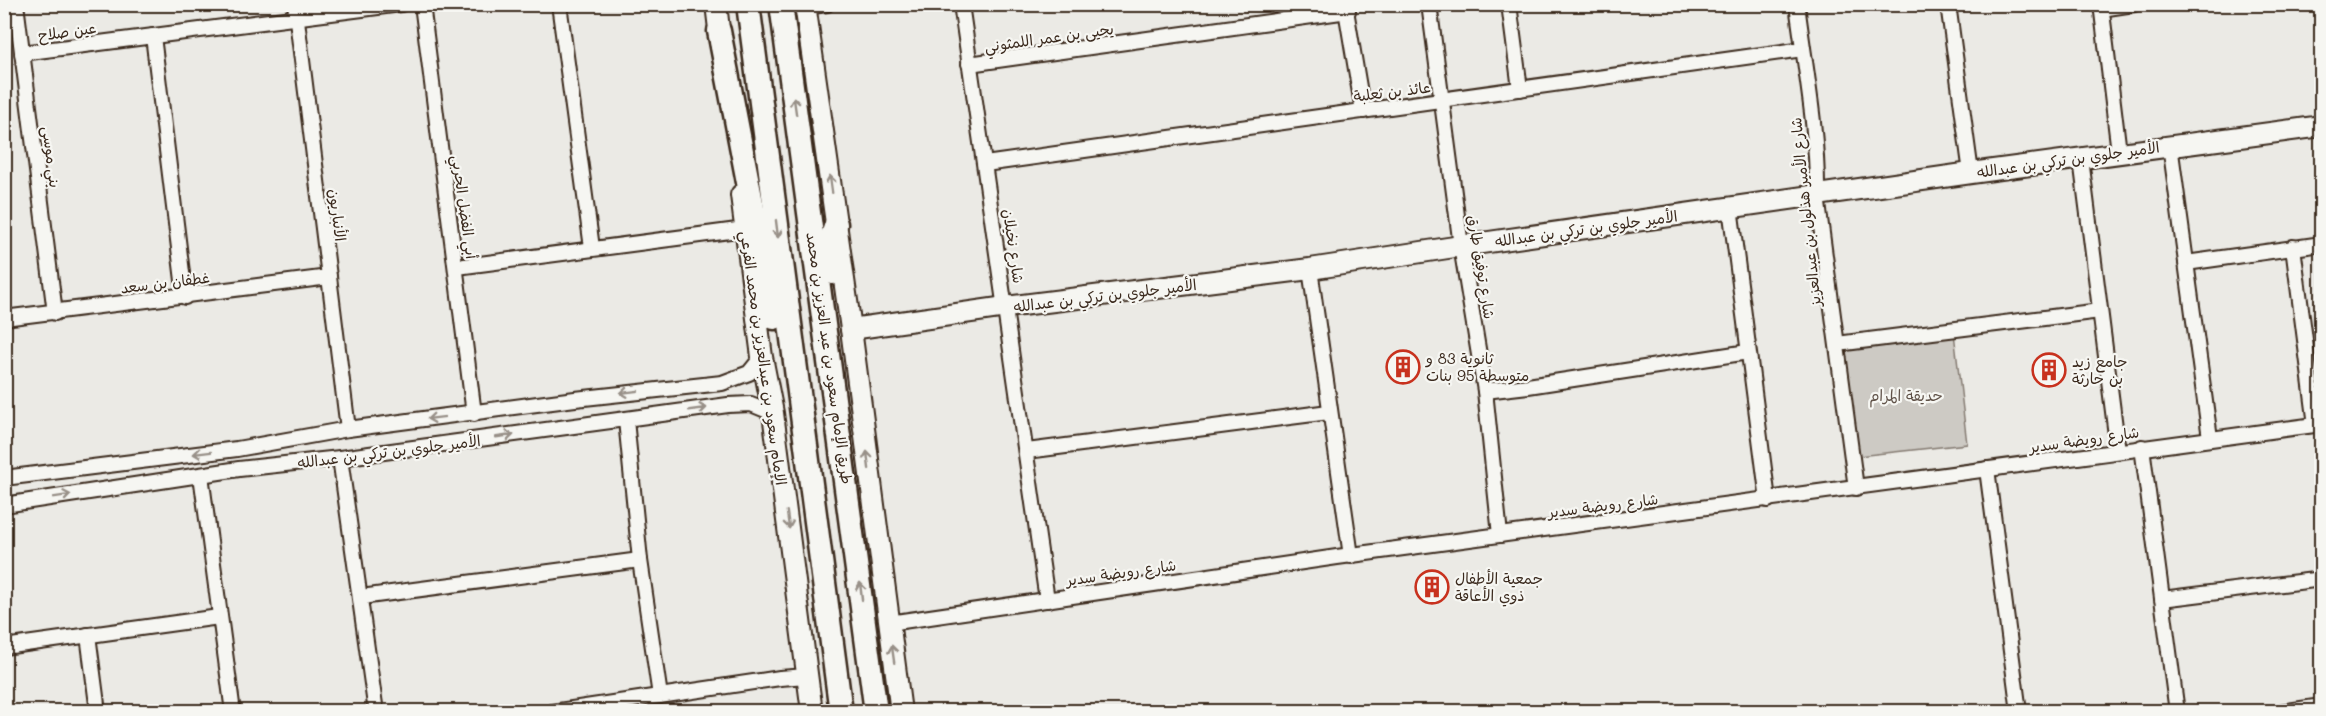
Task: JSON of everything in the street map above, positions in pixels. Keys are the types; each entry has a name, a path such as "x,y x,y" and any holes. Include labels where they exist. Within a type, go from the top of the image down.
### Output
{"main road":[{"path":"748,4 841,711"},
{"name":"طريق الإمام سعود بن عبد العزيز بن محمد","path":"781,4 876,711"},
{"path":"719,31 817,541"},
{"path":"836,225 829,245 846,404 840,435"}],"street":[{"name":"بني موسى","path":"16,4 55,313"},
{"name":"عين صلاح","path":"22,53 153,36 296,11 401,4"},
{"name":"أبي الفضل الحربي","path":"422,4 474,414"},
{"path":"559,4 592,248"},
{"name":"الإمام سعود بن عبدالعزيز بن محمد الفرعي","path":"716,4 762,357 773,413 812,711"},
{"path":"826,4 805,6 851,328 901,711"},
{"name":"شارع نخيلان","path":"961,4 1047,600"},
{"name":"شارع توفيق طارق","path":"1429,4 1461,246 1485,391 1500,536"},
{"path":"1509,4 1520,89"},
{"name":"شارع الأمير هذلول بن عبدالعزيز","path":"1797,4 1814,134 1817,196 1856,488"},
{"path":"1948,4 1971,173"},
{"path":"2119,152 2101,7 2134,4"},
{"path":"1347,8 1363,111"},
{"name":"يحيى بن عمر اللمثوني","path":"969,64 1347,8"},
{"name":"الأنباريون","path":"296,11 348,429"},
{"path":"153,36 185,297"},
{"name":"عائذ بن ثعلبة","path":"985,164 1803,49"},
{"name":"الأمير جلوي بن تركي بن عبدالله","path":"851,328 1310,269 2119,152 2322,126"},
{"path":"2170,145 2210,438"},
{"path":"2081,159 2118,451"},
{"path":"1731,207 1768,500"},
{"path":"457,267 745,229"},
{"path":"2186,262 2322,244"},
{"path":"2293,247 2319,425"},
{"path":"1310,269 1351,556"},
{"name":"غطفان بن سعد","path":"4,318 185,297 329,277"},
{"path":"1837,344 2100,311"},
{"path":"1485,391 1748,352"},
{"name":"الأمير جلوي بن تركي بن عبدالله","path":"4,478 237,448 348,429 722,383 749,373 762,357"},
{"path":"722,383 737,384 739,387 737,399 728,405"},
{"name":"الأمير جلوي بن تركي بن عبدالله","path":"4,505 201,474 340,458 728,405 751,404 773,413"},
{"path":"1027,451 1329,412"},
{"path":"626,420 640,560 660,696"},
{"name":"شارع رويضة سدير","path":"889,623 1351,556 2142,447 2319,425"},
{"path":"257,445 259,467"},
{"path":"2142,447 2177,711"},
{"path":"237,448 239,469"},
{"path":"340,458 376,711"},
{"path":"1987,469 2019,711"},
{"path":"201,474 233,711"},
{"path":"361,597 640,560"},
{"path":"2162,599 2322,579"},
{"path":"4,647 219,617"},
{"path":"88,635 98,711"},
{"path":"552,711 807,676"},
{"path":"2280,711 2322,706"}],"green space":[{"name":"حديقة المرام","path":"1954,333 1967,444 1858,456 1842,349"}],"place":[{"name":"ثانوية 83 و متوسطة 95 بنات","path":"1403,367"},
{"name":"جامع زيد بن حارثة","path":"2049,370"},
{"name":"جمعية الأطفال ذوي الأعاقة","path":"1432,587"}]}
